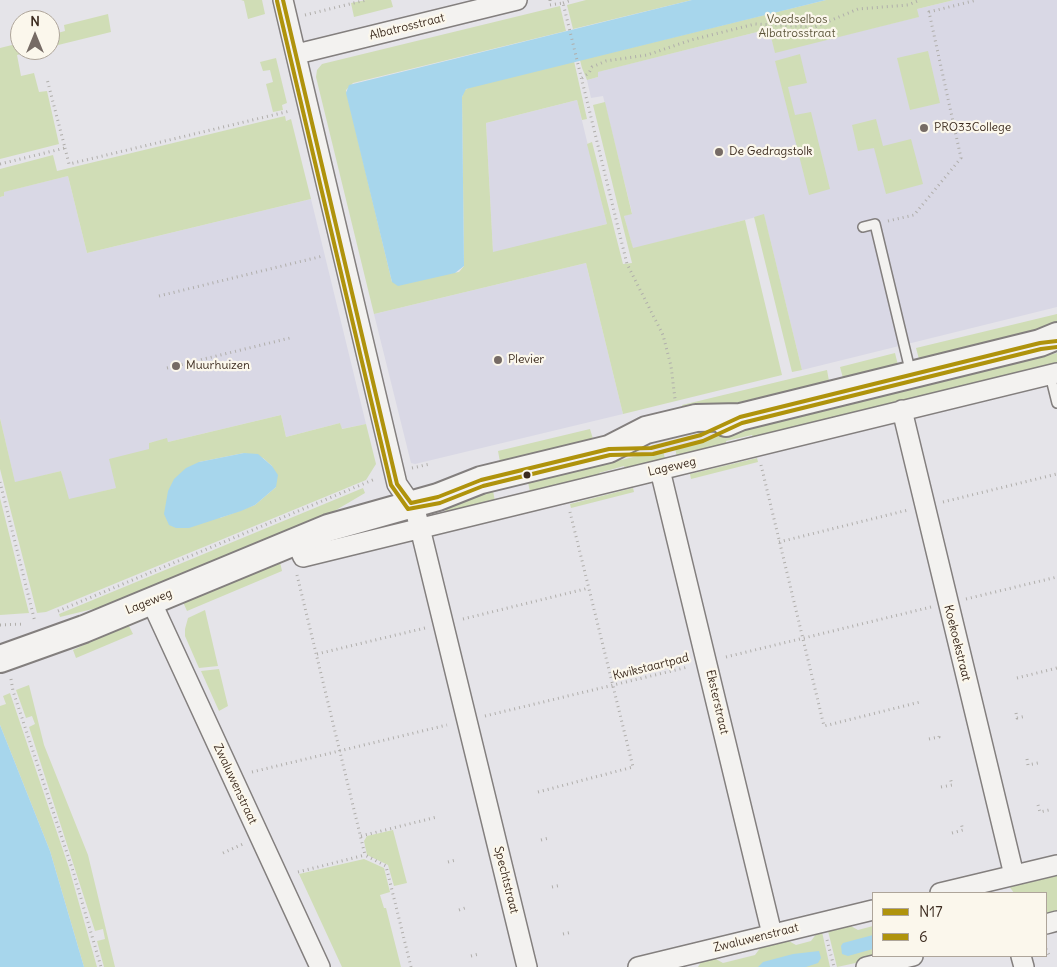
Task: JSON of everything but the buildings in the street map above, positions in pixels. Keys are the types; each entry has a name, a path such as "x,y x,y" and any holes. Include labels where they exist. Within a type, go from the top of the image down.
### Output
{"street":[{"name":"Spechtstraat","path":"283,0 402,488 415,510 420,528 527,967"},
{"name":"Albatrosstraat","path":"297,54 517,0"},
{"name":"Lageweg","path":"6,669 84,629 328,528 402,488 438,497 481,480 609,449 651,448 701,435 740,416 1051,340"},
{"name":"Lageweg","path":"296,541 303,557 1054,374"},
{"name":"Koekoekstraat","path":"902,410 1014,875"},
{"name":"Eksterstraat","path":"660,470 772,934"},
{"name":"Zwaluwenstraat","path":"151,601 320,967"},
{"path":"944,892 1057,865"},
{"name":"Zwaluwenstraat","path":"638,967 872,910"},
{"path":"866,967 909,957"}],"lane":[{"path":"863,227 875,224 911,374"},
{"path":"1054,374 1057,403"}],"path":[{"path":"288,19 366,0"},
{"path":"550,0 550,5 572,0"},
{"path":"582,78 589,73 592,67 606,61 647,55 755,24 815,26 858,9 908,5 920,0"},
{"path":"875,224 914,215 961,158 929,12 977,0"},
{"path":"563,3 627,264 663,335 672,366 676,404"},
{"path":"48,79 69,164 310,107"},
{"path":"0,164 65,148"},
{"path":"159,296 343,252"},
{"path":"167,368 290,338"},
{"path":"761,465 824,726 920,702"},
{"path":"780,542 1057,474"},
{"path":"0,482 35,623"},
{"path":"56,612 402,488"},
{"path":"538,792 633,768 570,512"},
{"path":"297,572 365,856"},
{"name":"Kwikstaartpad","path":"248,772 467,721 1057,576"},
{"path":"0,625 35,623 41,619"},
{"path":"1017,678 1057,668"},
{"path":"6,669 76,880 100,967"},
{"path":"1016,714 1017,718 1026,716"},
{"path":"929,739 939,737 938,734"},
{"path":"1027,759 1028,765 1038,763"},
{"path":"941,787 952,785 950,777"},
{"path":"1038,805 1040,812 1049,810"},
{"path":"361,836 437,817"},
{"path":"952,833 963,830 962,823"},
{"path":"540,840 549,838"},
{"path":"278,877 365,856 386,866 411,967"},
{"path":"448,862 456,860"},
{"path":"552,887 560,885"},
{"path":"459,910 468,907"},
{"path":"822,922 834,967"},
{"path":"563,934 572,932"},
{"path":"1047,951 1049,955"},
{"path":"470,956 479,954"}],"shaded area":[{"name":"PRO33College","path":"954,0 1057,0 1057,307 802,370 764,215 633,249 624,216 632,213 603,96 591,98 587,80 598,77 597,72 769,29 775,52 918,17 917,9"},
{"path":"577,100 607,224 493,253 486,123"},
{"name":"Muurhuizen","path":"68,176 87,253 311,199 366,424 341,429 340,423 286,437 281,415 168,442 167,439 149,443 150,449 116,488 68,500 61,471 15,483 0,418 0,197 4,196 3,192"},
{"name":"Plevier","path":"586,263 623,414 415,464 411,463 374,314"}],"green space":[{"path":"241,0 262,0 265,14 248,19 244,1"},
{"path":"366,0 391,0 393,7 354,17 351,3"},
{"path":"586,0 692,0 573,29 567,5"},
{"name":"Voedselbos Albatrosstraat","path":"826,0 954,0 917,9 919,17 775,53 769,29 598,72 598,77 587,80 582,68 580,60"},
{"path":"560,6 566,31 353,83 346,90 392,282 459,272 464,266 462,97 464,91 471,86 574,61 587,119 582,120 577,100 486,123 493,252 607,224 587,144 592,142 623,264 632,263 593,105 605,102 632,214 624,216 633,248 745,220 782,375 623,414 586,263 374,314 316,77 317,70 322,64"},
{"path":"108,14 111,32 60,45 60,32 65,31 64,25"},
{"path":"10,46 10,60 18,60 21,76 34,73 39,92 47,91 59,144 0,159 0,48"},
{"path":"928,51 940,103 910,110 897,58"},
{"path":"800,54 807,83 788,87 795,115 811,112 830,189 809,195 775,61"},
{"path":"276,58 287,103 282,105 283,110 273,112 266,84 273,82 270,70 263,71 260,62"},
{"path":"285,116 286,121 291,119 311,199 87,253 68,176 4,192 4,196 0,197 0,169 53,155 57,171"},
{"path":"876,119 883,146 911,139 923,184 886,194 874,148 858,151 852,125"},
{"path":"764,214 802,370 792,372 754,217"},
{"path":"1057,314 1057,325 919,359 916,348"},
{"path":"895,353 898,365 843,378 840,367"},
{"path":"1057,353 1057,364 753,438 752,435 726,441 726,445 677,457 675,448 744,428"},
{"path":"827,370 829,381 685,415 682,405"},
{"path":"281,415 286,437 340,423 342,429 366,424 376,464 366,480 46,612 37,613 0,469 0,418 15,482 61,471 69,499 116,488 109,459 149,449 149,443 167,438 168,442","holes":["244,453 263,458 272,466 276,487 255,505 220,518 199,462"]},
{"path":"590,429 593,439 500,462 498,451"},
{"path":"663,450 665,459 625,469 624,466 599,473 599,476 530,492 528,482"},
{"path":"757,458 758,462 691,479 690,474"},
{"path":"363,488 365,493 331,513 105,606 60,617 59,614"},
{"path":"633,488 634,492 571,508 570,504"},
{"path":"493,491 495,501 446,513 443,502"},
{"path":"0,498 29,613 0,615"},
{"path":"280,562 282,571 187,611 183,602"},
{"path":"205,610 218,666 199,668 185,636 185,629 188,618"},
{"path":"128,624 133,634 76,658 73,650"},
{"path":"219,669 228,706 219,711 201,671"},
{"path":"29,685 44,745 88,855 115,967 104,967 97,941 105,939 103,929 95,931 29,727 35,724 32,716 26,718 16,690"},
{"path":"10,693 69,868 97,967 84,967 50,851 0,725 0,706 6,704 3,696"},
{"path":"393,830 407,883 394,886 388,865 367,855 364,841 367,836"},
{"path":"364,859 384,868 390,892 380,895 384,908 386,908 401,967 342,967 299,874"},
{"path":"1057,875 1057,914 1047,917 1047,892 1013,892 1009,886"},
{"path":"849,925 858,930 872,926 872,957 883,957 837,967 828,931"},
{"path":"822,932 830,967 698,967 701,962 714,958 723,963 755,955 761,947 787,940 796,945 811,941 817,933"}],"water":[{"path":"692,0 826,0 466,89 462,97 464,266 455,273 398,286 392,282 346,93 349,85"},
{"path":"244,453 258,454 272,466 278,475 276,487 255,505 241,511 189,528 176,528 169,525 164,514 168,491 174,479 186,468 199,462"},
{"path":"0,725 50,851 84,967 0,967"},
{"path":"872,935 872,949 848,956 842,954 841,946 843,943"},
{"path":"819,951 821,958 818,963 806,967 758,967 763,962 793,954"}],"transit line":[{"name":"N17","path":"283,0 397,484 411,503"},
{"name":"6","path":"277,1 391,485 408,509 440,503 483,486 610,455 653,454 703,441 742,423 1041,349 1057,347"},
{"name":"N17","path":"411,503 438,497 481,480 609,449 651,448 701,435 740,417 1040,343 1057,341"}],"place":[{"name":"PRO33College","path":"924,128"},
{"name":"De Gedragstolk","path":"719,152"},
{"name":"Plevier","path":"498,360"},
{"name":"Muurhuizen","path":"176,366"}]}
